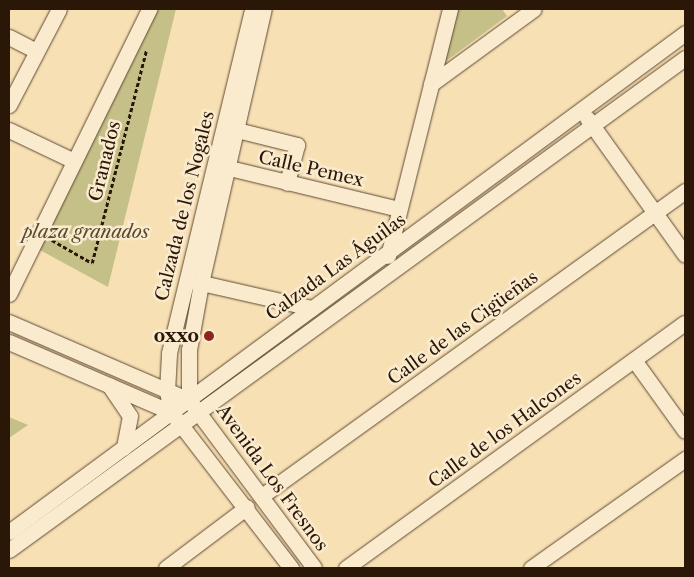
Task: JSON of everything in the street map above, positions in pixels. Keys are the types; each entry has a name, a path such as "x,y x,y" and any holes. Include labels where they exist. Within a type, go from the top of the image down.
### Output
{"street":[{"path":"9,294 42,234 74,161 148,9"},
{"name":"Calzada de los Nogales","path":"222,166 237,130 253,33 252,9"},
{"name":"Calzada de los Nogales","path":"176,418 166,392 169,353 194,281 253,33 264,9"},
{"path":"383,274 450,9"},
{"path":"431,84 534,9"},
{"path":"9,105 37,51 55,10"},
{"name":"Calzada Las Águilas","path":"194,405 312,308 685,33"},
{"path":"9,37 37,51"},
{"name":"Calzada Las Águilas","path":"9,550 176,418 383,274 685,58"},
{"path":"580,109 685,255"},
{"path":"9,130 74,161"},
{"path":"237,130 297,145 286,183"},
{"name":"Calle Pemex","path":"222,166 399,209"},
{"name":"Calle de las Cigüeñas","path":"263,495 685,191"},
{"path":"194,281 312,308"},
{"name":"Calzada de los Nogales","path":"194,281 189,350 194,405"},
{"path":"9,322 194,405"},
{"name":"Calle de los Halcones","path":"346,568 685,323"},
{"path":"9,342 108,384 176,418 247,507 291,568"},
{"path":"634,360 685,431"},
{"path":"108,384 130,416 124,447"},
{"name":"Avenida Los Fresnos","path":"194,405 263,495 314,568"},
{"name":"Calzada Las Águilas","path":"9,532 124,447 176,418"},
{"path":"531,568 685,459"},
{"path":"166,568 247,507"}],"path":[{"name":"Granados","path":"42,234 92,263 147,46"}],"green space":[{"name":"plaza granados","path":"154,9 176,9 108,287 38,249"},
{"path":"455,9 502,9 507,16 438,67"},
{"path":"9,417 28,425 9,438"}],"place":[{"name":"oxxo","path":"209,336"}]}
